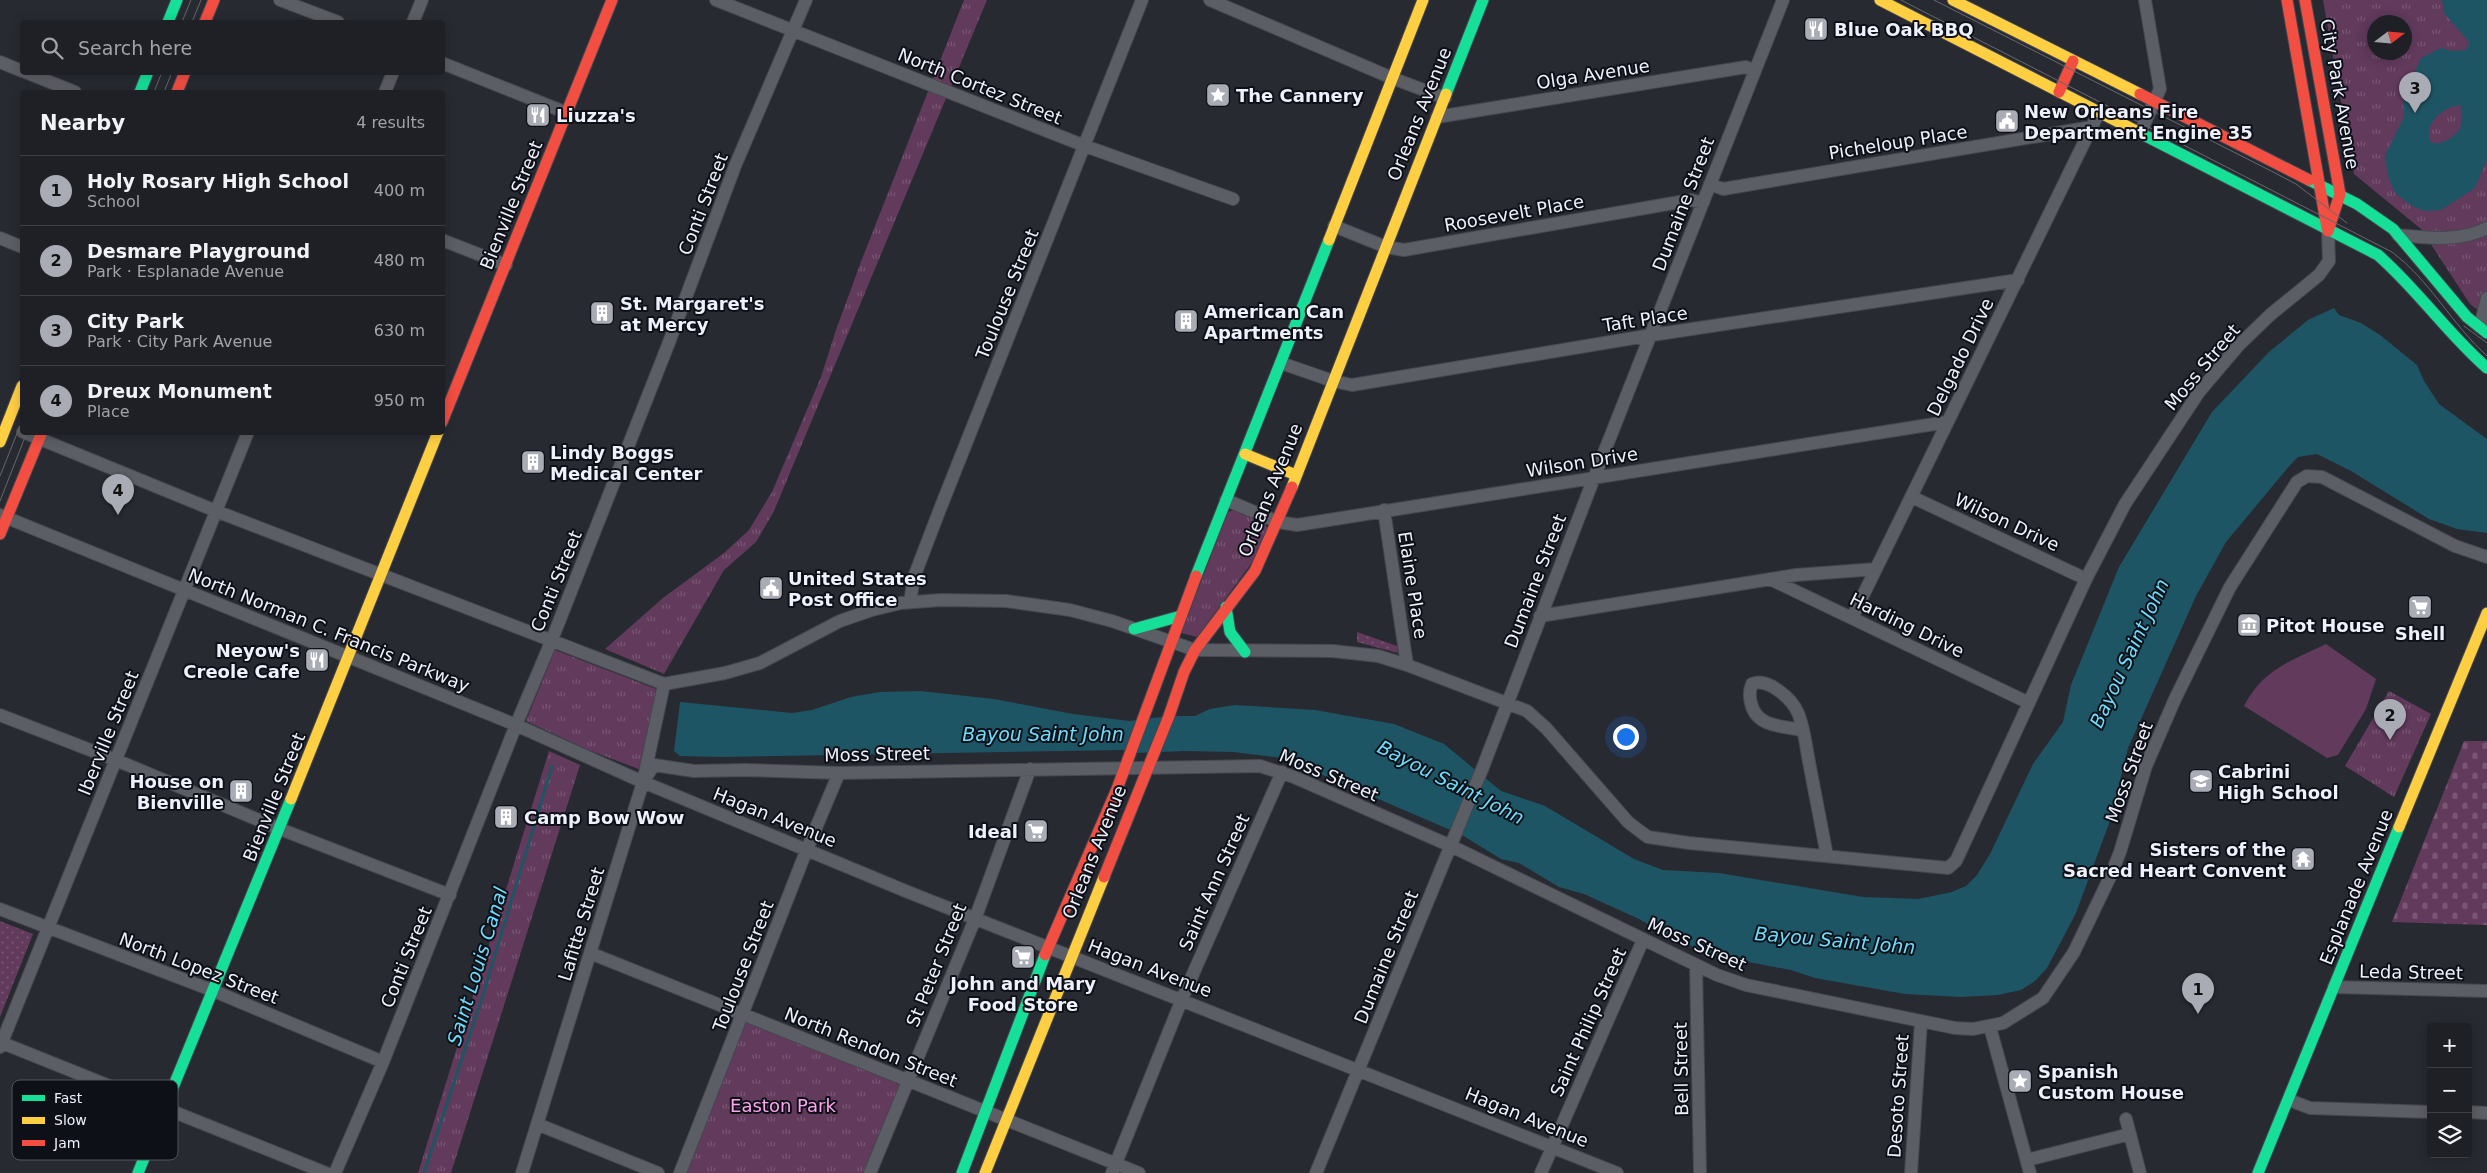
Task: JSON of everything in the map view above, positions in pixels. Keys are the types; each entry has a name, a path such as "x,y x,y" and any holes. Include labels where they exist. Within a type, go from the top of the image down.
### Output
{"street":[{"path":"169,20 177,0"},
{"path":"206,20 214,0"},
{"path":"280,0 333,20"},
{"path":"414,20 422,0"},
{"name":"Bienville Street","path":"512,216 562,111 600,0"},
{"name":"Bienville Street","path":"445,412 497,262 612,0"},
{"name":"North Cortez Street","path":"716,0 1085,146 1233,198"},
{"name":"Conti Street","path":"335,1173 384,1062 668,345 735,166 806,0"},
{"name":"Toulouse Street","path":"910,602 914,577 940,509 1142,0"},
{"path":"1210,0 1392,78 1444,98"},
{"name":"Orleans Avenue","path":"962,1173 1048,947 1130,755 1170,643 1423,0"},
{"name":"Orleans Avenue","path":"985,1173 1070,956 1169,716 1184,672 1195,650 1255,571 1278,522 1483,0"},
{"name":"Dumaine Street","path":"1316,1173 1483,767 1540,616 1783,0"},
{"path":"1880,0 2378,255 2400,274 2465,347 2486,367"},
{"path":"1953,0 2320,186 2340,194 2372,213 2398,234 2468,318 2483,330"},
{"path":"2140,133 2160,88 2145,0"},
{"name":"City Park Avenue","path":"2287,0 2328,231"},
{"name":"City Park Avenue","path":"2304,0 2340,194"},
{"path":"2059,92 2073,61"},
{"path":"0,62 20,70"},
{"path":"445,64 562,111"},
{"name":"Olga Avenue","path":"1437,117 1746,67 1754,71"},
{"path":"32,75 70,90"},
{"path":"141,90 147,75"},
{"path":"178,90 184,75"},
{"path":"386,90 392,75"},
{"name":"Delgado Drive","path":"1852,618 2100,112"},
{"name":"Picheloup Place","path":"1710,184 1723,189 2092,127"},
{"path":"2328,231 2340,194"},
{"name":"Roosevelt Place","path":"1334,226 1386,246 1404,250 1691,200 1703,203"},
{"path":"2398,234 2453,238 2467,236 2487,228"},
{"name":"Moss Street","path":"664,684 725,673 760,663 840,621 888,606 910,602 978,599 1024,602 1070,610 1112,621 1170,643 1195,650 1245,652 1332,651 1378,656 1408,664 1507,702 1527,712 1541,723 1628,822 1648,837 1688,844 1948,868 1954,865 2086,579 2125,504 2200,392 2238,346 2270,315 2319,275 2329,261 2328,231"},
{"path":"0,238 20,246"},
{"path":"445,241 497,262"},
{"name":"Taft Place","path":"1281,363 1333,382 1352,384 1652,335 2018,280"},
{"path":"2483,330 2487,298"},
{"path":"445,383 476,307"},
{"path":"0,442 3,424 20,390"},
{"name":"Wilson Drive","path":"1226,500 1278,522 1297,525 1947,422"},
{"path":"3,424 20,431"},
{"name":"Iberville Street","path":"1,1044 247,435"},
{"name":"Bienville Street","path":"376,573 425,435"},
{"name":"Bienville Street","path":"170,1080 209,990 376,573 437,435"},
{"path":"0,534 3,517 41,436 216,511 551,642 664,684"},
{"path":"1244,454 1296,475"},
{"name":"Moss Street","path":"643,782 654,765 694,771 746,770 839,773 1124,769 1149,763 1250,765 1282,772 1453,840 1644,940 1696,965 1746,985 1921,1022 1974,1029 1990,1027 2015,1017 2043,998 2074,952 2120,852 2146,766 2175,699 2230,587 2298,482 2307,476 2322,477 2455,546 2487,557"},
{"name":"Wilson Drive","path":"1912,497 2086,579"},
{"name":"Elaine Place","path":"1384,510 1408,664"},
{"name":"North Norman C. Francis Parkway","path":"3,517 516,726 643,782"},
{"name":"Harding Drive","path":"1540,616 1829,570 1876,569"},
{"name":"Harding Drive","path":"1770,579 2029,703"},
{"path":"1226,607 1228,629 1245,652"},
{"name":"Esplanade Avenue","path":"2429,769 2487,613"},
{"path":"1134,629 1181,616"},
{"name":"Esplanade Avenue","path":"2269,1173 2293,1102 2406,823 2487,644"},
{"path":"1802,730 1762,721 1755,716 1749,694 1752,684 1761,682 1779,691 1791,702 1798,713 1802,730 1827,856"},
{"name":"Lafitte Street","path":"522,1173 643,782 664,684"},
{"path":"0,715 116,760 274,827 450,895"},
{"name":"St Peter Street","path":"870,1173 975,919 1030,769"},
{"name":"Saint Ann Street","path":"1114,1168 1182,999 1282,772"},
{"name":"Toulouse Street","path":"680,1173 806,849 839,773"},
{"name":"Hagan Avenue","path":"643,782 975,919 1182,999 1617,1173"},
{"name":"North Lopez Street","path":"0,909 209,990 384,1062"},
{"name":"Saint Philip Street","path":"1541,1173 1644,940"},
{"name":"North Rendon Street","path":"590,953 1006,1120 1114,1168 1139,1173"},
{"name":"Bell Street","path":"1696,965 1700,1173"},
{"name":"Leda Street","path":"2339,987 2487,991"},
{"name":"Desoto Street","path":"1910,1173 1921,1022"},
{"path":"1990,1027 2030,1173"},
{"path":"1,1044 91,1080"},
{"path":"2293,1102 2310,1108 2427,1112"},
{"name":"Esplanade Avenue","path":"2258,1173 2293,1102"},
{"path":"2472,1112 2487,1113"},
{"path":"178,1115 326,1173"},
{"path":"2126,1118 2140,1173"},
{"path":"537,1124 658,1173"},
{"path":"2027,1160 2130,1134"},
{"name":"Bienville Street","path":"126,1173 132,1160"},
{"name":"Bienville Street","path":"138,1173 142,1160"}],"green space":[{"path":"964,0 987,0 774,511 756,542 724,570 664,674 605,649 663,598 724,553 749,530 772,492 821,377 862,259"},
{"path":"2323,0 2487,0 2487,317 2470,304 2421,229 2354,174"},
{"path":"1233,510 1265,524 1268,529 1256,557 1197,637 1181,633 1228,512"},
{"path":"1357,632 1397,646 1398,653 1357,642"},
{"path":"2326,644 2376,679 2366,709 2338,755 2327,758 2244,706 2260,683 2269,675 2290,661"},
{"path":"555,650 656,689 641,770 586,749 526,721"},
{"path":"2389,691 2431,714 2394,797 2345,766"},
{"path":"2464,741 2487,741 2487,925 2392,922"},
{"path":"549,751 580,765 451,1173 418,1173"},
{"path":"0,921 33,934 0,1017"},
{"name":"Easton Park","path":"743,1015 907,1081 870,1173 680,1173"}],"water":[{"path":"2442,0 2487,0 2487,159 2475,188 2441,210 2425,211 2412,206 2395,193 2388,177 2385,155 2404,117 2403,100 2421,58 2441,48 2453,51 2466,50 2469,42 2444,13","holes":["2460,105 2462,113 2460,129 2454,135 2443,142 2430,142 2429,135 2432,123 2441,113 2453,106"]},
{"name":"Bayou Saint John","path":"2334,308 2339,315 2361,323 2380,335 2417,365 2424,381 2439,404 2487,439 2487,533 2457,529 2429,519 2351,471 2317,454 2298,457 2226,542 2196,596 2128,748 2111,818 2076,913 2047,968 2035,981 2021,990 1998,995 1961,997 1905,994 1815,978 1791,970 1712,955 1584,894 1559,887 1519,863 1501,859 1462,835 1283,758 1233,752 1184,751 1136,753 1122,750 721,757 680,756 674,751 680,702 792,713 812,710 851,697 880,692 920,691 994,699 1073,714 1129,721 1169,716 1195,716 1210,709 1235,705 1315,710 1394,724 1444,744 1501,791 1545,806 1634,859 1663,870 1719,873 1863,897 1918,899 1952,892 1966,886 1977,875 1990,854 2033,764 2063,722 2071,685 2119,567 2212,412 2269,352 2308,320"}],"waterway":[{"name":"Saint Louis Canal","path":"424,1173 482,998 552,766"}],"tram line":[{"path":"183,20 191,0"},
{"path":"193,20 201,0"},
{"path":"1901,0 2392,252 2406,263 2430,289 2474,344 2487,356"},
{"path":"1934,0 2296,184 2347,223"},
{"path":"155,90 161,75"},
{"path":"165,90 171,75"},
{"path":"2464,326 2487,343"},
{"path":"0,476 20,426"},
{"path":"0,501 26,435"}],"traffic: fast":[{"path":"169,20 177,0"},
{"path":"1446,94 1483,0"},
{"path":"141,90 147,75"},
{"path":"2140,133 2378,255 2393,268 2472,355 2487,368"},
{"path":"2309,180 2357,204 2393,229 2467,317 2487,333"},
{"path":"1196,576 1329,240"},
{"path":"1226,607 1230,632 1245,652"},
{"path":"1134,629 1181,616"},
{"path":"176,1080 291,799"},
{"path":"2258,1173 2399,827"},
{"path":"962,1173 1045,955"},
{"path":"138,1173 143,1160"}],"traffic: slow":[{"path":"1329,240 1423,0"},
{"path":"1880,0 2140,133"},
{"path":"1953,0 2140,94"},
{"path":"1292,487 1446,94"},
{"path":"0,442 20,391"},
{"path":"291,799 437,435"},
{"path":"1245,454 1296,475"},
{"path":"2399,827 2487,613"},
{"path":"985,1173 1104,877"}],"traffic: jam":[{"path":"206,20 214,0"},
{"path":"445,415 612,0"},
{"path":"2287,0 2327,228"},
{"path":"2305,0 2340,194 2328,231"},
{"path":"2059,92 2073,61"},
{"path":"178,90 184,75"},
{"path":"2140,94 2309,180"},
{"path":"0,534 41,435"},
{"path":"1104,877 1169,716 1184,672 1195,650 1255,571 1292,487"},
{"path":"1045,955 1117,789 1196,576"}],"place":[{"name":"Blue Oak BBQ","path":"1816,29"},
{"name":"The Cannery","path":"1218,95"},
{"name":"City Park","path":"2415,113"},
{"name":"Liuzza's","path":"538,115"},
{"name":"New Orleans Fire Department Engine 35","path":"2007,121"},
{"name":"St. Margaret's at Mercy","path":"602,313"},
{"name":"American Can Apartments","path":"1186,321"},
{"name":"Lindy Boggs Medical Center","path":"533,462"},
{"name":"Dreux Monument","path":"118,515"},
{"name":"United States Post Office","path":"771,588"},
{"name":"Shell","path":"2420,607"},
{"name":"Pitot House","path":"2249,625"},
{"name":"Neyow's Creole Cafe","path":"317,660"},
{"name":"Desmare Playground","path":"2390,740"},
{"name":"Cabrini High School","path":"2201,781"},
{"name":"House on Bienville","path":"241,791"},
{"name":"Camp Bow Wow","path":"506,817"},
{"name":"Ideal","path":"1036,831"},
{"name":"Sisters of the Sacred Heart Convent","path":"2303,859"},
{"name":"John and Mary Food Store","path":"1023,957"},
{"name":"Holy Rosary High School","path":"2198,1014"},
{"name":"Spanish Custom House","path":"2020,1081"}]}
